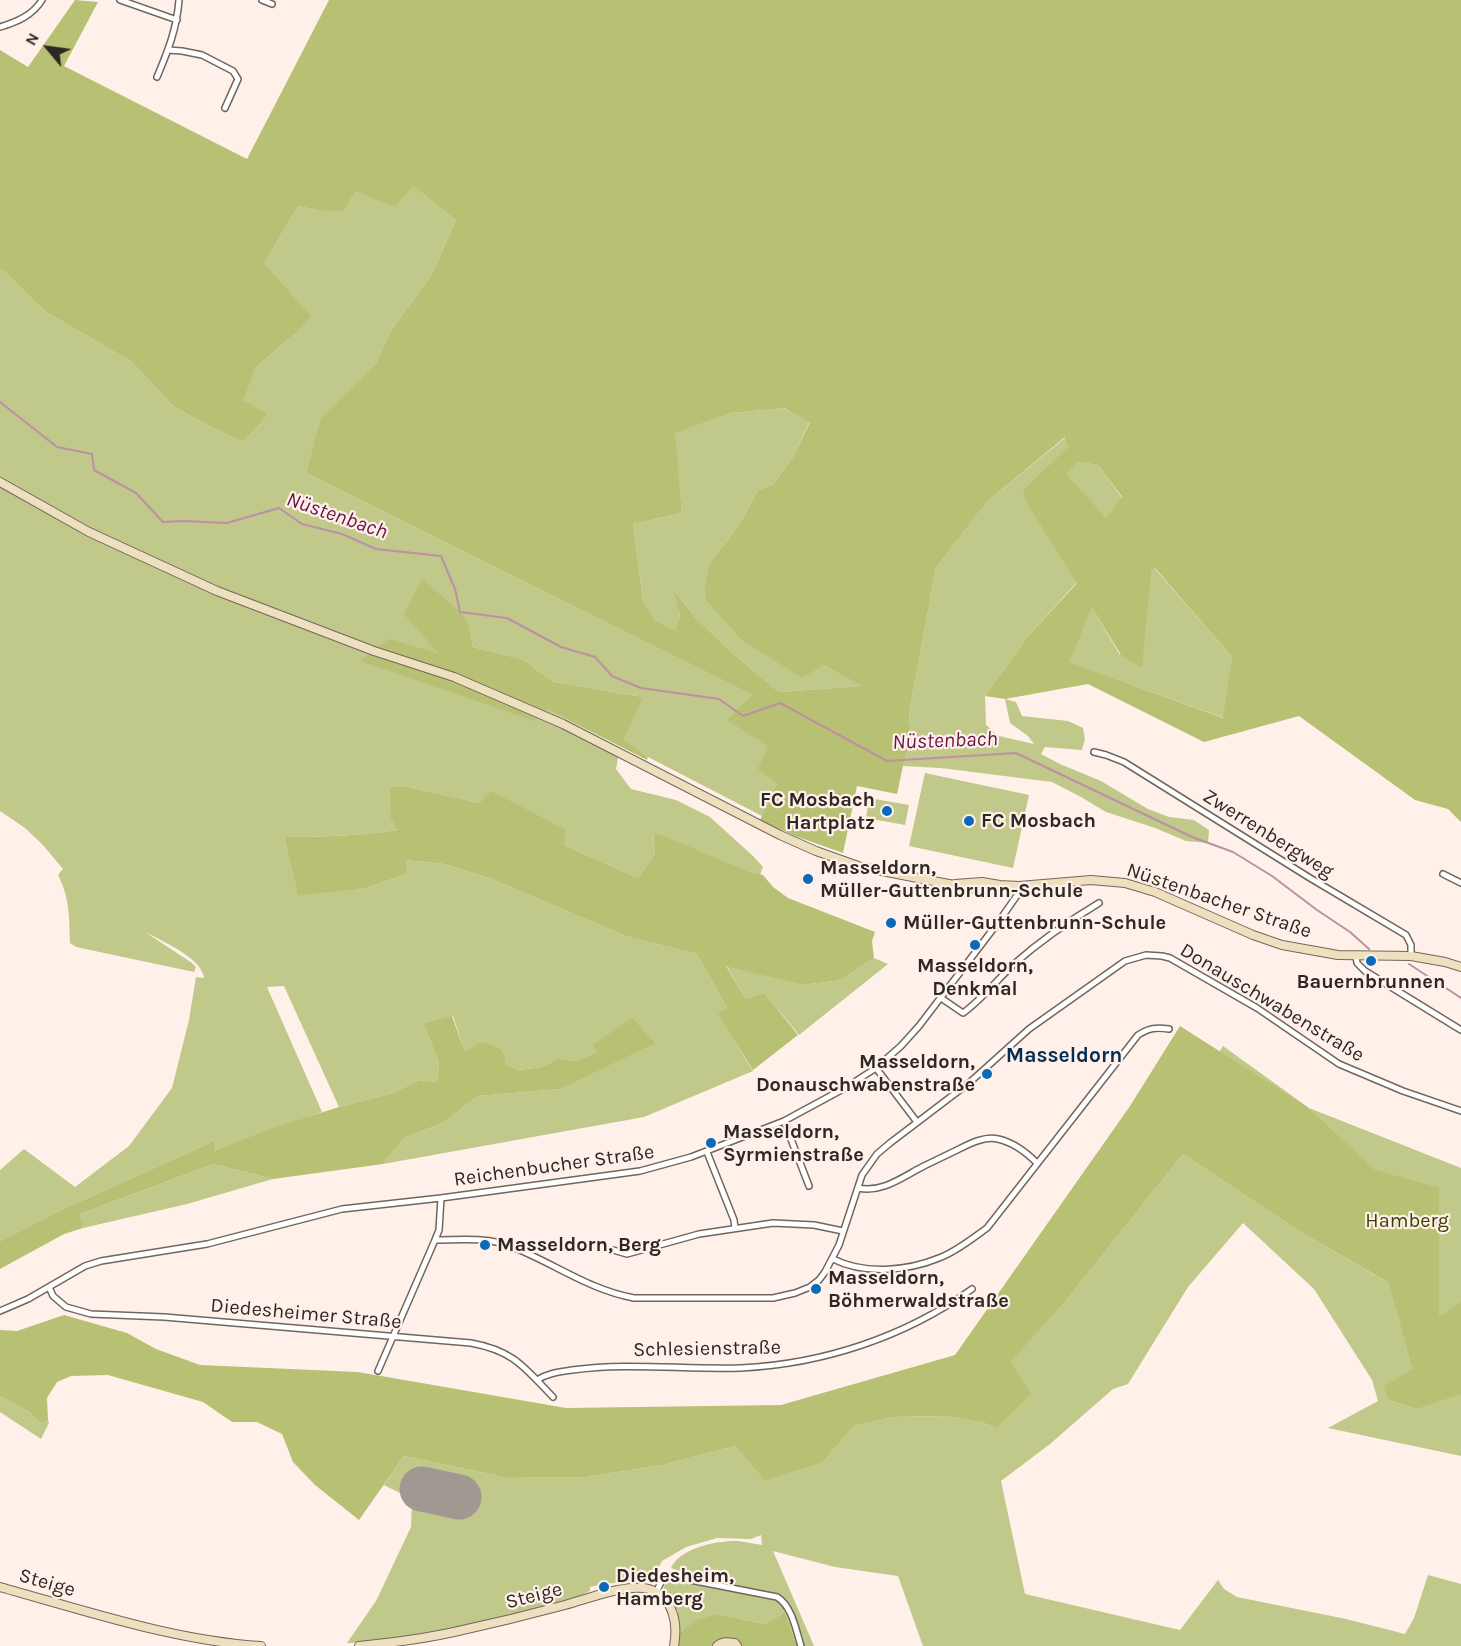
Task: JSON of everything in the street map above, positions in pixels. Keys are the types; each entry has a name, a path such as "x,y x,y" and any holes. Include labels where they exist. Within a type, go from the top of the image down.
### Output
{"main road":[{"name":"Nüstenbacher Straße","path":"0,483 89,531 217,591 374,651 454,677 563,724 770,830 816,851 861,867 954,885 982,882 1019,886 1091,880 1125,883 1155,892 1253,935 1282,945 1324,954 1411,956 1461,967"},
{"name":"Steige","path":"0,1587 109,1618 165,1631 261,1646"},
{"name":"Steige","path":"358,1646 398,1642 453,1632 621,1590 638,1588 656,1592"},
{"path":"656,1592 673,1610 676,1624 674,1646"},
{"path":"717,1646 727,1642 738,1646"}],"street":[{"path":"0,27 26,17 42,0"},
{"path":"120,0 177,20"},
{"path":"157,77 177,20 179,0"},
{"path":"262,0 272,4"},
{"path":"168,50 202,55 233,71 238,79 225,108"},
{"name":"Zwerrenbergweg","path":"1094,752 1124,762 1310,879 1406,935 1411,945 1411,956"},
{"path":"1443,874 1461,884"},
{"name":"Reichenbucher Straße","path":"0,1311 28,1299 85,1266 101,1261 207,1244 342,1209 640,1171 707,1152 784,1121 845,1088 876,1068 901,1046 941,998 1018,894 1019,886"},
{"path":"941,998 963,1013 976,1004 1031,950 1061,927 1099,903"},
{"name":"Donauschwabenstraße","path":"435,1240 489,1240 508,1245 595,1287 613,1294 634,1298 773,1298 810,1287 819,1280 833,1259 862,1175 877,1154 969,1083 1029,1029 1125,961 1146,955 1170,958 1257,1008 1339,1064 1461,1111"},
{"path":"1356,956 1358,963 1365,971 1461,1030"},
{"path":"833,1259 864,1268 909,1268 941,1258 973,1238 987,1228 1138,1035 1148,1028 1169,1029"},
{"path":"876,1068 917,1122"},
{"path":"784,1121 809,1186"},
{"path":"858,1188 873,1189 898,1181 960,1148 986,1138 1005,1141 1029,1155 1037,1163"},
{"path":"707,1152 734,1220 735,1228"},
{"path":"378,1371 439,1230 441,1198"},
{"path":"613,1250 627,1254 699,1234 773,1223 814,1225 843,1231"},
{"name":"Diedesheimer Straße","path":"49,1287 53,1296 66,1307 91,1314 164,1317 471,1343 498,1349 512,1357 553,1397"},
{"name":"Schlesienstraße","path":"537,1380 547,1374 613,1366 741,1368 829,1355 898,1331 935,1313 972,1289"},
{"path":"656,1592 665,1575 771,1595 781,1599 787,1608 801,1646"}],"green space":[{"path":"75,0 98,2 64,66 247,159 329,0 1461,0 1461,822 1448,809 1415,800 1299,716 1204,742 1088,684 1005,699 985,696 1028,636 1077,583 1029,508 1023,491 1068,447 1065,437 987,502 936,568 909,714 911,738 897,794 857,786 843,853 795,836 760,820 777,783 758,769 768,746 727,720 752,695 306,473 321,418 376,364 390,332 431,276 456,220 413,186 395,207 355,191 343,211 316,210 298,206 264,264 311,316 296,333 256,367 243,400 269,414 243,442 173,406 132,362 46,312 0,268 0,50 28,67","holes":["784,408 810,422 793,457 773,484 757,491 745,515 711,561 705,586 706,600 742,640 802,678 823,665 863,686 779,692 730,651 695,617 674,590 680,616 675,631 656,621 643,601 633,524 682,513 675,433 732,413","1078,462 1098,465 1122,497 1106,517 1066,474","1155,568 1232,657 1223,718 1069,662 1092,608 1121,655 1142,668 1151,570"]},
{"path":"412,185 456,220 431,276 390,332 376,364 322,418 306,473 752,695 777,783 762,816 648,757 622,739 643,697 554,682 522,659 473,647 469,626 440,655 361,661 533,720 548,710 620,748 616,769 631,789 676,800 710,817 763,867 760,875 653,833 655,853 638,878 564,845 480,803 408,787 398,830 341,836 284,837 298,894 364,889 406,874 406,860 444,864 489,878 628,937 697,954 727,1008 719,1016 753,1071 644,1117 383,1164 404,1138 443,1123 478,1096 560,1089 597,1052 576,1061 558,1058 542,1067 518,1070 506,1064 504,1055 499,1049 482,1041 465,1053 453,1016 423,1023 439,1063 437,1082 419,1080 393,1093 339,1107 284,986 267,987 322,1112 214,1151 214,1141 65,1208 0,1241 0,1170 24,1149 75,1187 129,1146 172,1088 189,1020 196,977 204,978 202,971 189,957 145,932 192,963 196,967 194,972 76,947 70,943 67,900 58,875 63,869 25,828 0,811 0,264 46,312 132,362 173,406 243,442 269,414 242,400 256,367 296,333 264,264 298,206 316,210 355,191"},
{"path":"783,408 810,421 793,457 773,484 757,491 745,515 711,561 823,665 865,686 779,692 730,651 695,617 675,591 680,616 675,632 656,621 643,601 633,524 682,513 674,433 732,413"},
{"path":"1066,437 1068,447 1029,508 1077,582 1028,636 985,696 986,725 999,736 1034,744 1028,736 1010,723 1005,699 1016,702 1022,716 1068,721 1083,728 1085,739 1082,750 1045,747 1041,754 1101,781 1148,809 1169,817 1194,820 1209,830 1208,843 1186,841 1106,812 1052,782 941,768 903,766 911,738 909,714 936,568 987,502"},
{"path":"1078,462 1098,465 1122,498 1106,517 1065,474"},
{"path":"1150,563 1232,657 1224,718 1068,662 1092,608 1120,655"},
{"path":"422,579 460,612 469,626 473,647 522,659 554,682 643,697 623,739 648,757 647,760 548,710 534,721 360,661 390,639 439,654 404,614"},
{"name":"FC Mosbach","path":"925,773 1029,795 1013,868 909,846"},
{"path":"390,787 408,787 480,803 491,791 566,830 564,845 638,878 655,853 653,833 663,836 763,875 773,887 788,898 875,932 872,941 874,958 841,980 802,985 726,966 746,999 764,992 798,1035 753,1070 718,1015 727,1008 697,954 628,937 489,878 444,864 406,860 406,874 364,889 298,895 284,837 341,836 398,830 391,818"},
{"name":"FC Mosbach Hartplatz","path":"869,798 909,805 905,825 866,818"},
{"path":"874,958 888,964 799,1035 764,992 746,999 726,965 802,985 841,980"},
{"path":"452,1016 465,1052 482,1041 492,1044 502,1051 506,1064 518,1070 542,1067 558,1058 576,1061 597,1052 593,1045 632,1018 655,1043 560,1089 478,1096 443,1123 404,1138 383,1164 273,1179 213,1164 80,1214 83,1228 64,1234 0,1269 0,1241 65,1208 214,1141 214,1151 273,1128 393,1093 419,1080 437,1082 439,1063 423,1023"},
{"name":"Hamberg","path":"1180,1026 1307,1107 1375,1170 1439,1188 1439,1317 1461,1302 1461,1394 1416,1409 1388,1400 1384,1386 1412,1369 1389,1283 1299,1231 1183,1154 1064,1303 1010,1362 1031,1394 996,1428 984,1423 948,1416 893,1417 854,1426 823,1462 765,1480 736,1446 662,1465 587,1477 507,1478 404,1456 359,1520 315,1485 293,1462 282,1434 257,1422 232,1422 203,1402 108,1375 71,1376 57,1382 47,1398 48,1420 42,1424 28,1411 0,1396 0,1330 17,1331 64,1315 127,1333 156,1349 200,1365 358,1372 566,1408 781,1405 955,1355 1130,1106"},
{"name":"Hamberg","path":"1223,1046 1309,1108 1461,1168 1461,1456 1328,1428 1378,1401 1372,1380 1314,1289 1243,1223 1188,1287 1128,1384 1113,1389 1050,1444 1001,1481 1025,1594 1180,1630 1218,1580 1224,1589 1237,1597 1346,1619 1405,1634 1414,1618 1428,1575 1461,1584 1461,1646 923,1646 898,1576 835,1567 773,1551 814,1646 797,1646 785,1612 765,1624 718,1614 678,1635 678,1611 663,1590 669,1581 688,1584 689,1575 671,1568 675,1561 690,1550 720,1542 738,1541 762,1545 761,1535 751,1539 717,1538 686,1547 662,1561 655,1575 656,1578 640,1584 635,1580 590,1587 590,1591 575,1598 453,1632 398,1642 347,1643 376,1601 411,1527 412,1499 384,1485 404,1456 507,1478 587,1477 662,1465 736,1446 823,1462 854,1426 893,1417 948,1416 984,1423 996,1428 1009,1362 1064,1303 1183,1154 1299,1231 1385,1281 1201,1081","holes":["1396,1308 1420,1364 1416,1409 1388,1400 1385,1386 1412,1369"]},
{"path":"213,1164 273,1179 187,1204 83,1228 80,1214"},
{"path":"0,1396 28,1411 42,1424 48,1420 49,1423 41,1439 0,1412"},
{"path":"785,1612 797,1646 677,1646 678,1635 696,1620 718,1614 765,1624"}],"waterway":[{"name":"Nüstenbach","path":"0,402 57,447 92,454 94,470 136,493 163,522 227,523 279,508 302,524 342,534 376,549 441,556 455,589 460,612 507,618 561,647 595,657 612,676 641,688 719,699 743,716 780,703 887,761 1016,753 1192,837 1233,852 1272,876 1350,932 1369,949"},
{"name":"Nüstenbach","path":"1409,964 1461,998"}],"runway":[{"path":"422,1489 459,1497"}],"place":[{"name":"FC Mosbach Hartplatz","path":"887,811"},
{"name":"FC Mosbach","path":"969,821"},
{"name":"Masseldorn, Müller-Guttenbrunn-Schule","path":"808,879"},
{"name":"Müller-Guttenbrunn-Schule","path":"891,923"},
{"name":"Masseldorn, Denkmal","path":"975,945"},
{"name":"Bauernbrunnen","path":"1371,961"},
{"name":"Masseldorn, Donauschwabenstraße","path":"987,1074"},
{"name":"Masseldorn, Syrmienstraße","path":"711,1143"},
{"name":"Masseldorn, Berg","path":"485,1245"},
{"name":"Masseldorn, Böhmerwaldstraße","path":"816,1289"},
{"name":"Diedesheim, Hamberg","path":"604,1587"}],"district":[{"name":"Masseldorn","path":"1064,1056"}]}
